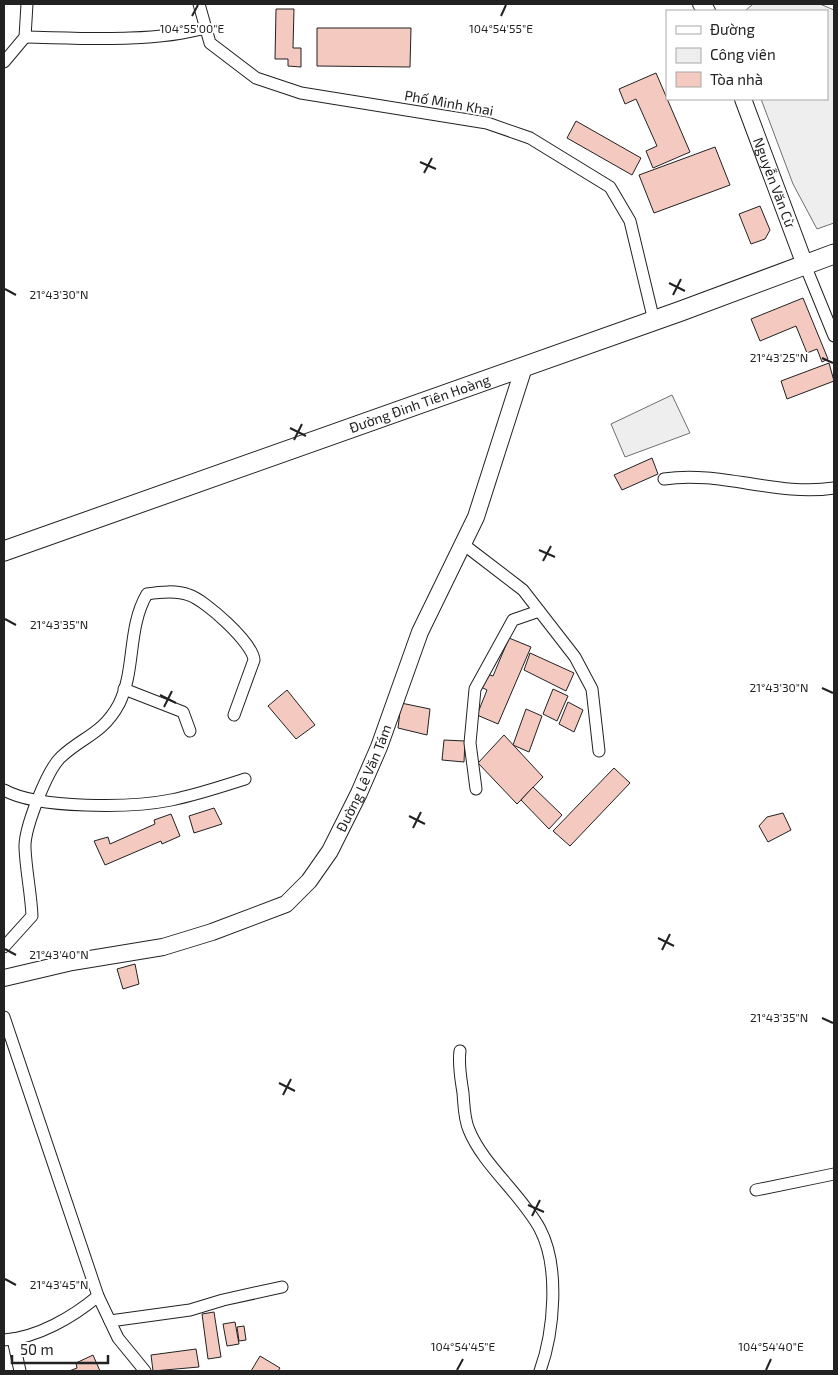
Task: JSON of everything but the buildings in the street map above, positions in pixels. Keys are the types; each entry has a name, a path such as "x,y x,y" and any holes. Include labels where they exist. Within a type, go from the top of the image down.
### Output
{"main road":[{"name":"Đường Đinh Tiên Hoàng","path":"4,551 654,321 834,254"}],"street":[{"path":"4,62 25,37 27,4"},
{"name":"Phố Minh Khai","path":"199,4 210,42 256,78 301,93 487,123 530,138 610,187 630,222 654,321"},
{"path":"25,37 116,38 192,32 205,28"},
{"name":"Nguyễn Văn Cừ","path":"743,100 805,265"},
{"path":"805,265 834,336"},
{"name":"Đường Lê Văn Tám","path":"4,978 72,962 163,947 212,932 286,904 309,881 330,851 359,793 379,747 420,632 476,517 524,367"},
{"path":"664,479 704,478 799,490 834,488"},
{"path":"463,544 522,590 575,657 592,689 599,750"},
{"path":"4,947 32,916 25,847 38,801 52,768 61,757 97,732 119,704 124,689 138,612 146,594 162,592 187,594 200,599 239,635 253,655 234,715"},
{"path":"476,789 470,743 474,689 513,620 539,611"},
{"path":"124,689 183,712 190,731"},
{"path":"4,790 22,798 38,801 96,804 148,803 170,801 245,780"},
{"path":"4,1017 98,1296 118,1338 144,1371"},
{"path":"460,1051 460,1070 468,1129 477,1145 532,1216 546,1243 551,1267 552,1304 550,1332 540,1371"},
{"path":"756,1190 834,1174"},
{"path":"110,1321 190,1310 222,1300 282,1287"},
{"path":"20,1371 8,1340 68,1318 98,1296"}],"green space":[{"path":"753,4 820,4 834,10 834,223 817,229 793,184 761,100 828,100 828,10 746,10"},
{"path":"672,395 690,433 625,457 611,424"}]}
